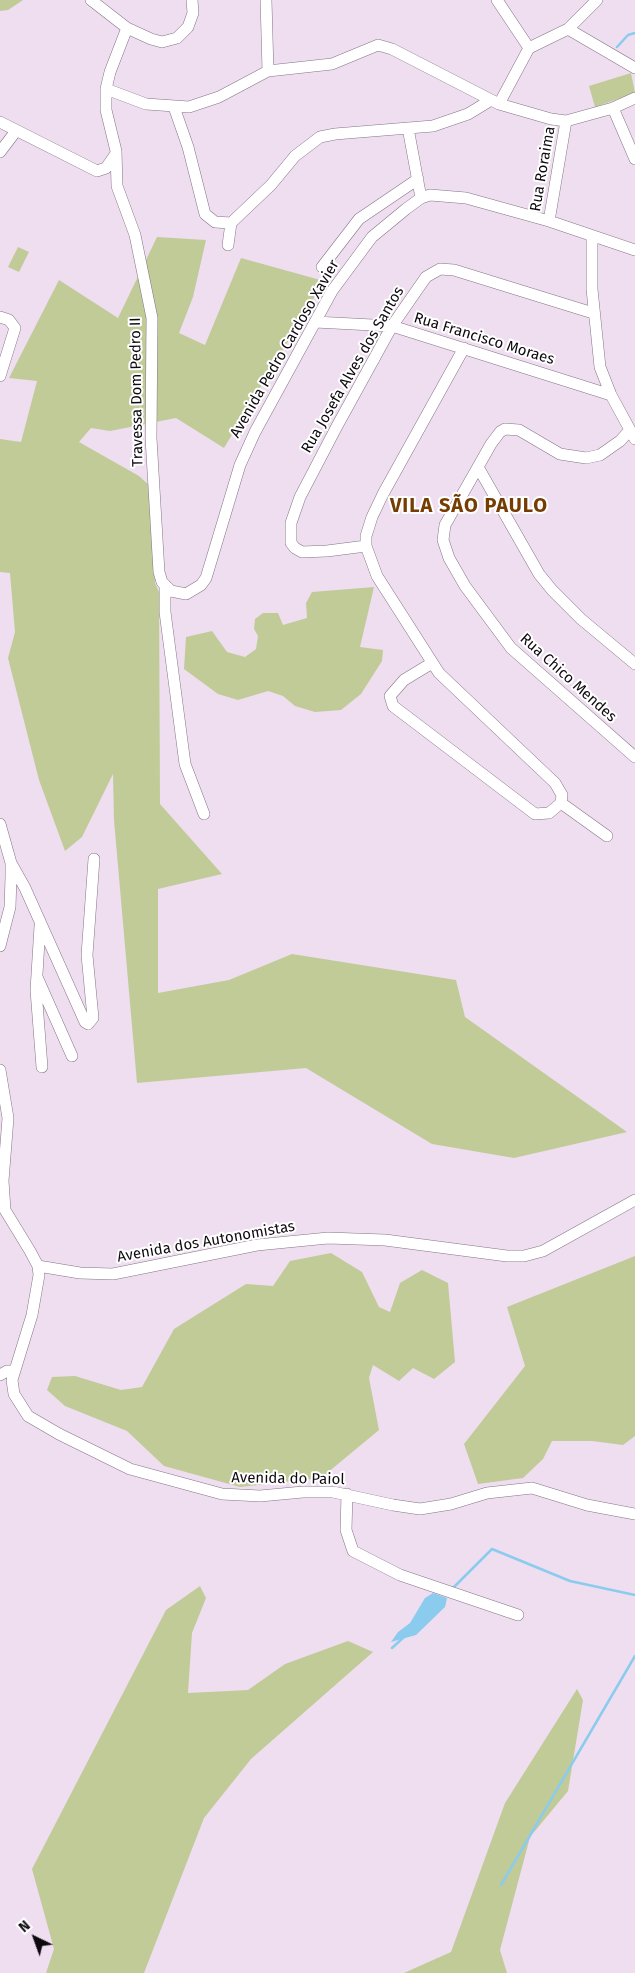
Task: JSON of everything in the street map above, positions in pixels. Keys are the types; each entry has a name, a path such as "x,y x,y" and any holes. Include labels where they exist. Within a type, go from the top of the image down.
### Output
{"street":[{"path":"92,0 127,28 151,39 172,41 188,27 193,13 192,0"},
{"path":"266,0 268,71"},
{"path":"497,0 529,48"},
{"path":"228,245 231,223 271,185 295,156 320,138 335,134 408,128 454,121 495,102 529,48 568,29 597,0"},
{"name":"Travessa Dom Pedro II","path":"127,28 106,89 106,110 116,151 117,186 135,235 152,318 151,438 159,572 165,586"},
{"path":"568,29 635,68"},
{"path":"106,89 146,104 189,107 207,102 268,71 332,64 372,47 385,46 495,102 530,115 566,121 613,108 635,98"},
{"path":"174,107 188,147 205,214 215,222 231,223"},
{"path":"613,108 635,159"},
{"name":"Rua Roraima","path":"549,221 566,121"},
{"path":"0,122 93,169 117,186"},
{"path":"408,128 421,198 442,195 466,198 549,221 635,250"},
{"path":"0,152 16,131"},
{"path":"93,169 106,168 115,156"},
{"path":"322,267 359,219 418,179"},
{"name":"Avenida Pedro Cardoso Xavier","path":"165,586 170,591 186,594 201,585 206,578 246,449 332,291 372,237 421,198"},
{"path":"592,237 593,313 600,367 611,395 633,435"},
{"name":"Rua Josefa Alves dos Santos","path":"366,546 302,552 291,543 290,533 300,497 392,326 426,277 433,272 446,269 593,313"},
{"path":"0,317 9,320 15,328 0,376"},
{"name":"Rua Francisco Moraes","path":"315,322 392,326 611,395"},
{"path":"432,663 404,680 390,696 390,701 405,716 535,814 549,813 561,803 562,795 555,783 446,681 432,663 377,576 366,546 366,536 382,494 464,348"},
{"name":"Rua Chico Mendes","path":"633,435 620,441 600,455 586,458 560,454 528,433 513,428 506,429 497,434 445,525 443,540 449,558 465,586 510,648 635,758"},
{"path":"478,467 539,574 581,619 635,664"},
{"path":"165,586 165,612 185,764 204,814"},
{"path":"561,803 607,836"},
{"path":"0,824 11,863 30,900 85,1022 90,1023 93,1018 87,955 94,858"},
{"path":"0,946 10,908 11,863"},
{"path":"10,908 30,900"},
{"path":"40,924 36,975 42,1067"},
{"path":"36,975 72,1056"},
{"path":"0,1070 8,1118 3,1181 5,1210 38,1266 39,1274 32,1315 13,1371 7,1370 0,1375"},
{"name":"Avenida dos Autonomistas","path":"38,1266 80,1273 113,1274 257,1245 328,1238 395,1241 506,1256 524,1256 544,1251 635,1200"},
{"name":"Avenida do Paiol","path":"13,1371 14,1394 28,1416 59,1434 130,1469 193,1487 240,1496 303,1492 347,1494 393,1506 420,1508 451,1504 487,1493 532,1488 587,1505 635,1514"},
{"path":"347,1494 346,1530 353,1551 400,1575 518,1615"}],"green space":[{"path":"0,0 23,0 8,10 0,11"},
{"path":"631,73 635,93 595,107 589,86"},
{"path":"157,237 206,240 193,297 179,333 205,345 241,258 324,281 224,448 176,418 110,431 91,428 79,442 139,476 150,486 155,583 159,592 160,804 222,874 158,889 158,993 229,980 292,954 456,980 465,1017 627,1132 514,1158 432,1144 306,1068 137,1083 114,820 113,774 82,837 65,851 39,780 8,658 15,632 10,573 0,572 0,439 21,442 37,381 9,378 59,280 118,318"},
{"path":"18,247 29,252 19,272 8,267"},
{"path":"374,587 360,647 383,650 382,661 361,694 341,710 315,712 295,706 283,696 268,691 238,700 218,694 184,669 186,637 212,631 227,652 245,657 256,649 258,636 254,629 255,619 263,613 278,613 283,625 307,618 306,603 312,592"},
{"path":"331,1253 362,1272 379,1307 390,1312 400,1283 422,1270 448,1283 455,1362 434,1379 413,1368 399,1381 373,1365 369,1378 379,1430 321,1478 240,1487 164,1466 127,1431 65,1406 47,1390 52,1377 75,1376 121,1390 142,1387 174,1329 246,1284 273,1286 290,1261"},
{"path":"635,1256 635,1436 623,1445 592,1441 552,1441 543,1459 523,1478 478,1484 464,1444 525,1366 507,1307"},
{"path":"200,1586 206,1598 192,1633 188,1693 248,1690 285,1664 348,1641 373,1652 251,1759 204,1818 144,1973 46,1973 54,1949 32,1869 166,1610"},
{"path":"577,1689 583,1700 568,1791 530,1837 500,1950 507,1973 404,1973 451,1952 505,1803"}],"water":[{"path":"433,1593 447,1598 445,1607 416,1635 391,1642 398,1632 410,1623 425,1598"}],"waterway":[{"path":"617,47 628,35 635,33"},
{"path":"452,1589 492,1549 570,1581 635,1595"},
{"path":"392,1648 404,1637"},
{"path":"501,1885 635,1656"}],"district":[{"name":"VILA SÃO PAULO","path":"469,506"}]}
